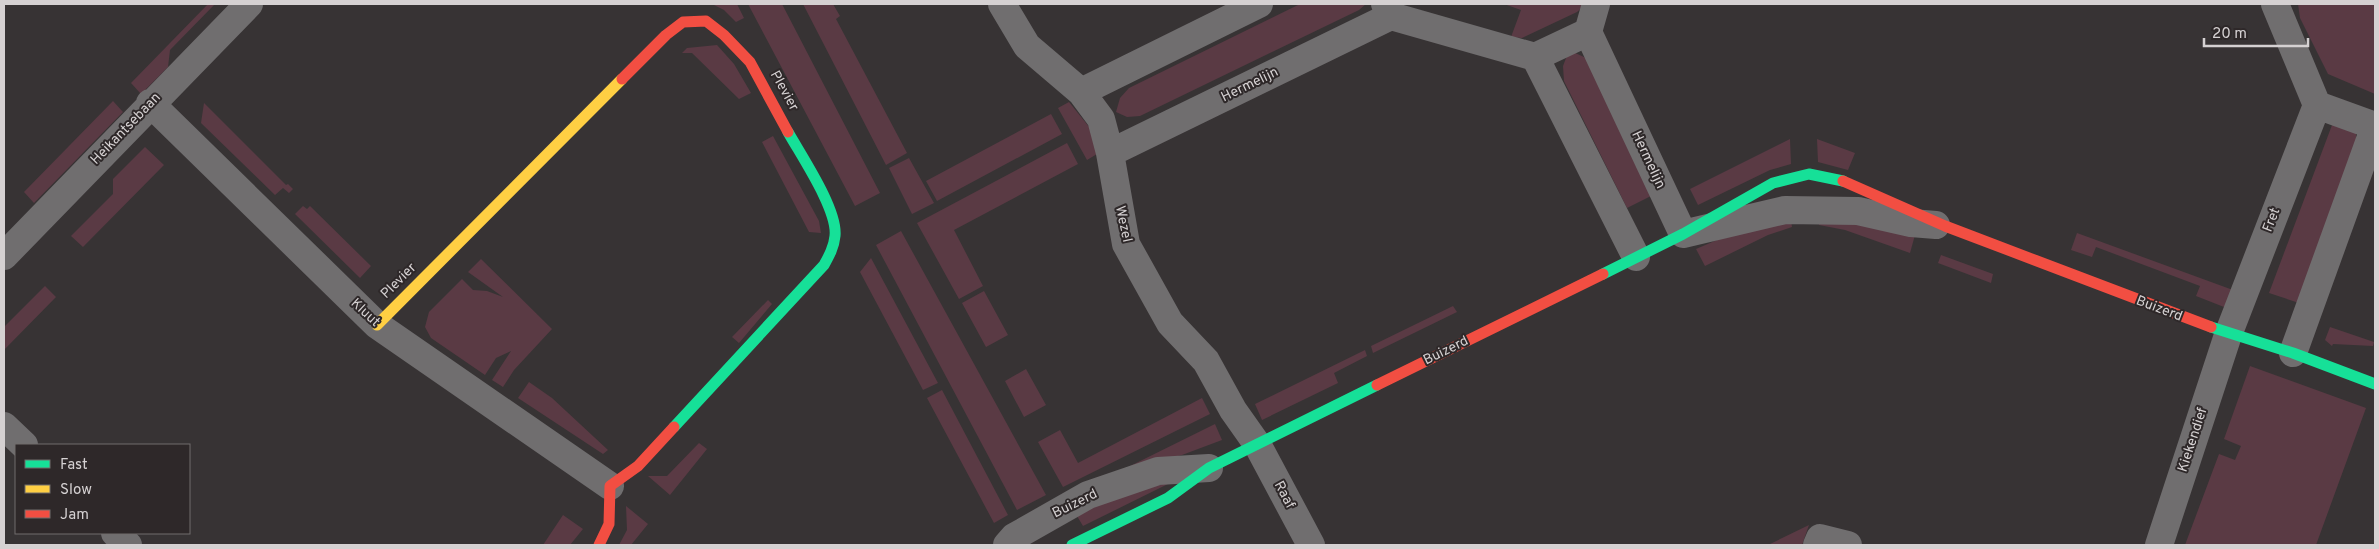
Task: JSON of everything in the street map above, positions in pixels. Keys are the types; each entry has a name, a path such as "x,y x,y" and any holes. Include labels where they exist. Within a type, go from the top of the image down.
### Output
{"street":[{"name":"Heikantsebaan","path":"4,256 150,103 249,4"},
{"name":"Wezel","path":"1002,4 1027,46 1081,92 1101,119 1110,153 1126,244 1170,323 1206,361 1233,410 1257,444"},
{"path":"1081,92 1259,4"},
{"path":"1596,4 1588,32 1535,57 1636,257"},
{"path":"2275,4 2317,105 2375,126 2293,353"},
{"name":"Hermelijn","path":"1110,153 1388,10 1535,57"},
{"name":"Plevier","path":"377,325 666,35 683,22 706,21 750,62 830,208 836,227 835,244 824,265 644,459 610,486"},
{"name":"Hermelijn","path":"1588,32 1683,234"},
{"name":"Kluut","path":"150,103 377,325 610,486"},
{"name":"Fret","path":"2228,334 2317,105"},
{"name":"Buizerd","path":"1072,545 1168,498 1209,468 1683,234 1773,183 1809,174 1847,182 1945,226 2228,334 2293,353 2375,384"},
{"name":"Buizerd","path":"1683,234 1785,210 1858,211 1912,223 1945,226"},
{"name":"Kiekendief","path":"2159,545 2228,334"},
{"path":"4,426 23,444"},
{"name":"Raaf","path":"1257,444 1311,545"},
{"name":"Buizerd","path":"1007,545 1014,537 1088,495 1158,471 1209,468"},
{"path":"599,545 607,536 612,516 610,486"},
{"path":"116,534 128,545"},
{"path":"1817,545 1820,538 1848,545"}],"shaded area":[{"path":"208,4 215,4 170,50 168,67 141,94 131,83"},
{"path":"712,4 737,4 744,18 736,22 724,10"},
{"path":"748,4 782,4 880,193 855,206"},
{"path":"803,4 833,4 840,16 836,19 907,153 886,165"},
{"path":"1300,4 1366,4 1359,10 1140,116 1127,117 1116,112 1120,98 1129,88"},
{"path":"1504,4 1586,4 1577,12 1522,38 1511,37 1521,10"},
{"path":"2298,4 2375,4 2375,94 2328,74 2300,18"},
{"path":"717,45 734,64 751,93 739,99 692,53 682,53 687,48"},
{"path":"1573,52 1584,57 1592,66 1655,194 1627,208 1564,81 1563,66 1568,53"},
{"path":"113,101 123,112 34,203 24,192"},
{"path":"1069,102 1090,128 1097,154 1087,160 1058,108"},
{"path":"204,103 286,185 288,184 293,189 289,193 283,188 275,195 201,123"},
{"path":"1051,114 1062,134 937,201 926,181"},
{"path":"2332,125 2356,132 2356,141 2299,303 2269,293"},
{"path":"773,136 819,221 821,233 809,232 762,142"},
{"path":"1790,139 1791,164 1770,170 1698,205 1690,189"},
{"path":"1817,139 1855,153 1848,170 1818,162"},
{"path":"1067,143 1078,164 954,230 983,286 959,299 917,223"},
{"path":"145,147 164,165 83,247 71,236 113,194 113,179"},
{"path":"909,158 934,203 912,214 889,168"},
{"path":"303,206 307,209 310,206 371,266 360,278 295,214"},
{"path":"1819,218 1915,235 1910,253 1845,230 1819,225"},
{"path":"1791,220 1792,227 1768,235 1705,266 1696,249 1731,234"},
{"path":"901,231 1046,495 1017,510 876,245"},
{"path":"2077,233 2233,290 2227,306 2224,307 2196,296 2200,286 2096,247 2092,257 2071,250"},
{"path":"1941,255 1993,274 1991,283 1938,263"},
{"path":"871,258 938,383 923,390 860,272"},
{"path":"481,259 552,329 514,370 503,387 492,380 511,351 496,358 485,375 431,338 425,327 429,312 462,279 473,290 487,291 503,297 468,272"},
{"path":"45,286 56,297 4,350 4,327"},
{"path":"984,291 1008,335 986,347 962,303"},
{"path":"768,300 772,304 739,343 732,337"},
{"path":"1453,306 1457,312 1373,353 1371,346"},
{"path":"2330,327 2374,342 2373,346 2333,344 2332,346 2325,340"},
{"path":"1365,350 1367,356 1334,373 1338,383 1262,420 1255,404"},
{"path":"2250,366 2366,408 2316,545 2185,545 2219,454 2235,460 2241,446 2224,439"},
{"path":"1026,369 1046,405 1024,417 1005,381"},
{"path":"529,382 552,398 608,450 603,454 518,398"},
{"path":"942,390 1008,515 994,523 927,398"},
{"path":"1202,398 1210,414 1063,487 1038,442 1060,430 1078,463"},
{"path":"1215,424 1222,440 1182,455 1122,470"},
{"path":"699,443 707,449 670,495 648,476 667,476"},
{"path":"1172,482 1083,526 1077,516 1113,496"},
{"path":"626,506 648,524 631,545 619,545 627,530"},
{"path":"563,515 583,529 570,545 543,545"},
{"path":"1809,525 1802,545 1768,545"}],"traffic: fast":[{"path":"674,427 824,265 832,248 835,236 831,212 818,184 788,132"},
{"path":"1603,274 1683,234 1773,183 1809,174 1843,181"},
{"path":"2211,327 2293,353 2375,384"},
{"path":"1072,545 1168,498 1209,468 1377,385"}],"traffic: slow":[{"path":"377,325 622,79"}],"traffic: jam":[{"path":"622,79 666,35 683,22 706,21 724,35 750,62 788,132"},
{"path":"1843,181 1945,226 2211,327"},
{"path":"1377,385 1603,274"},
{"path":"599,545 609,524 610,486 638,466 674,427"}]}
